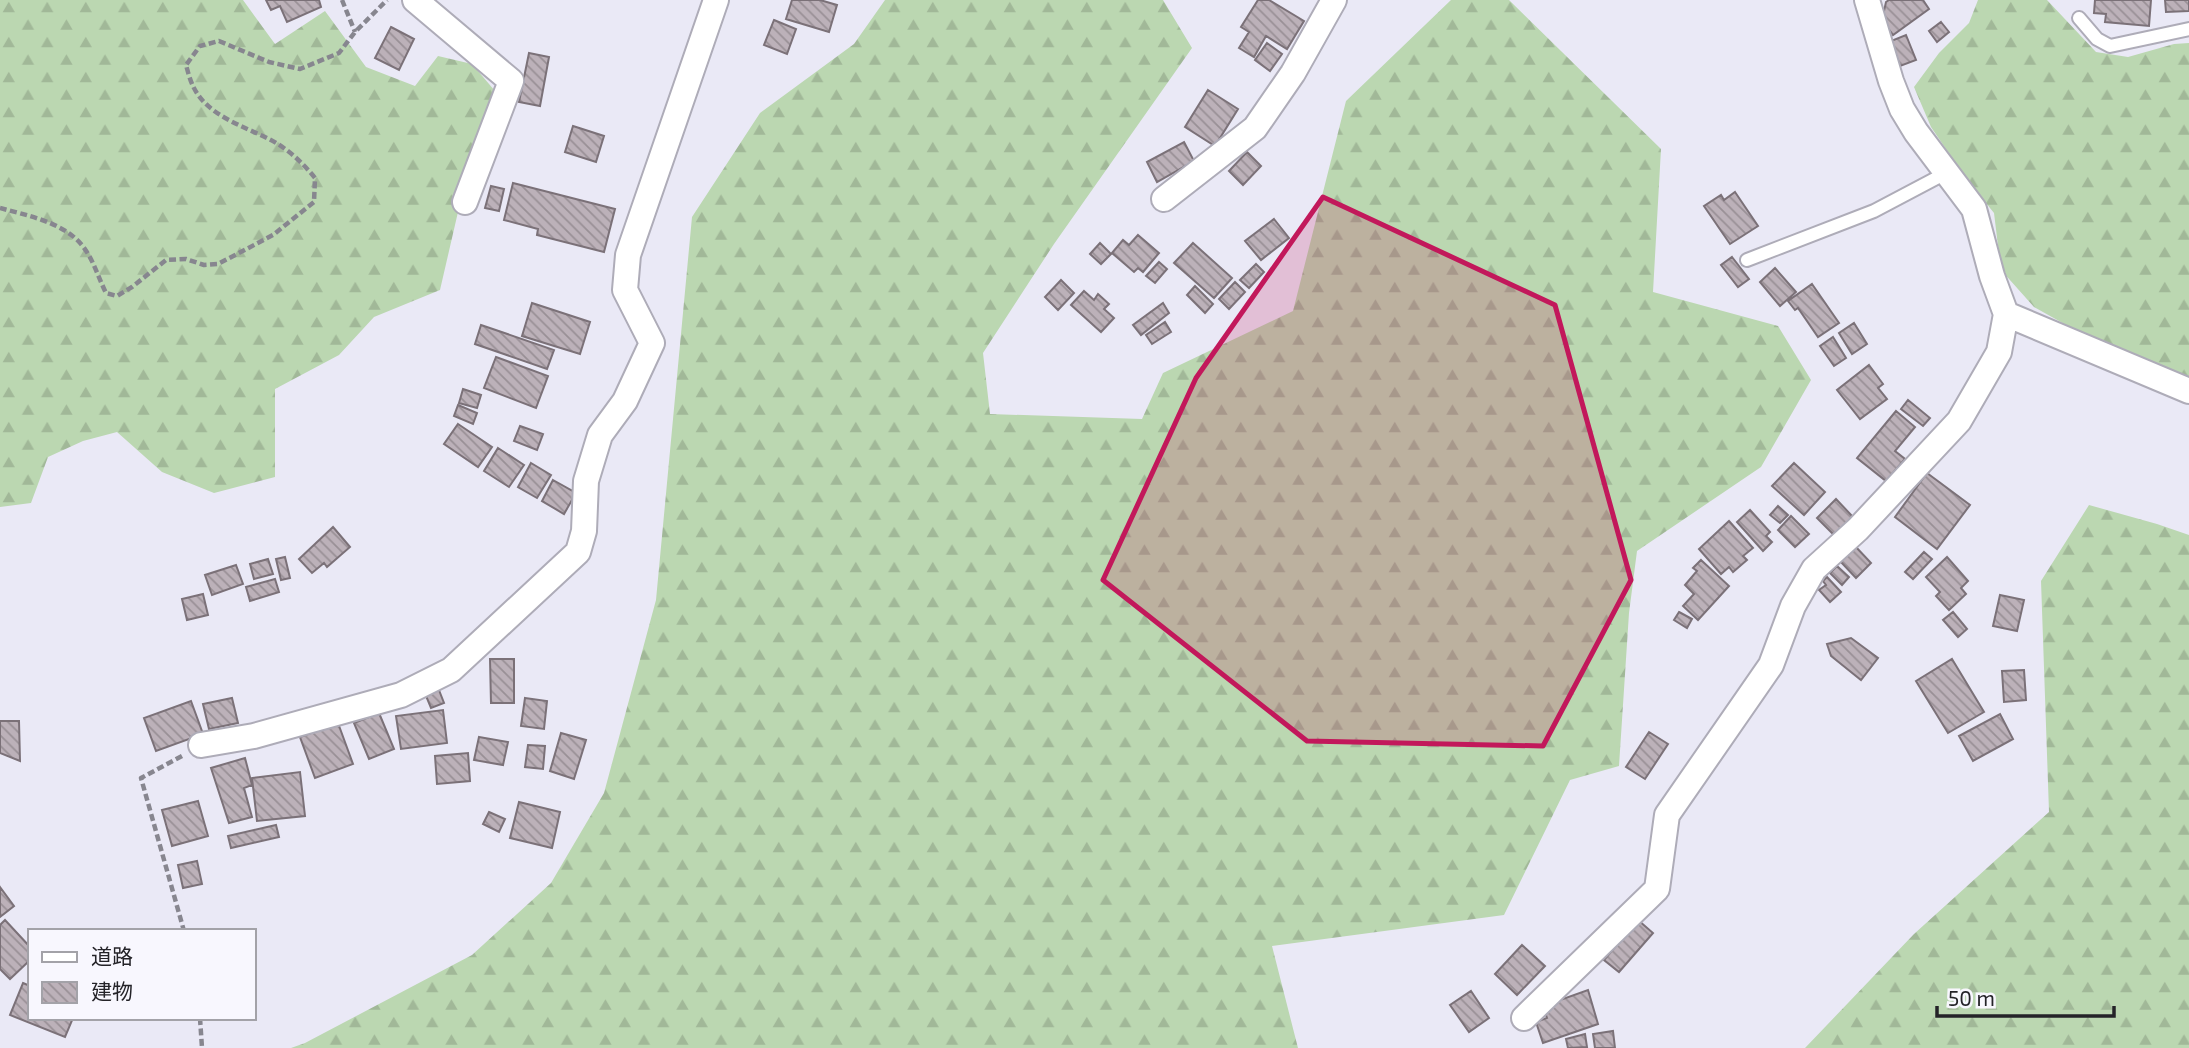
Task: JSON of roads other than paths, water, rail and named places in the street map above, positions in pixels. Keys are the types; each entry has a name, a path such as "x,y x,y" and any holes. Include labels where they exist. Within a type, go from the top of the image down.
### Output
{"street":[{"path":"415,0 511,81 465,202"},
{"path":"201,745 254,736 401,695 451,670 578,552 583,531 586,481 600,435 625,401 652,343 625,290 628,255 716,0"},
{"path":"1164,198 1255,128 1293,73 1334,0"},
{"path":"1524,1018 1657,889 1667,815 1771,665 1793,606 1814,569 1858,528 1959,421 1999,352 2006,314 1973,209 1902,109 1867,0"},
{"path":"2006,314 2189,391"}],"lane":[{"path":"2079,18 2097,38 2110,46 2189,29"},
{"path":"1747,260 1874,211 1946,173"}]}
